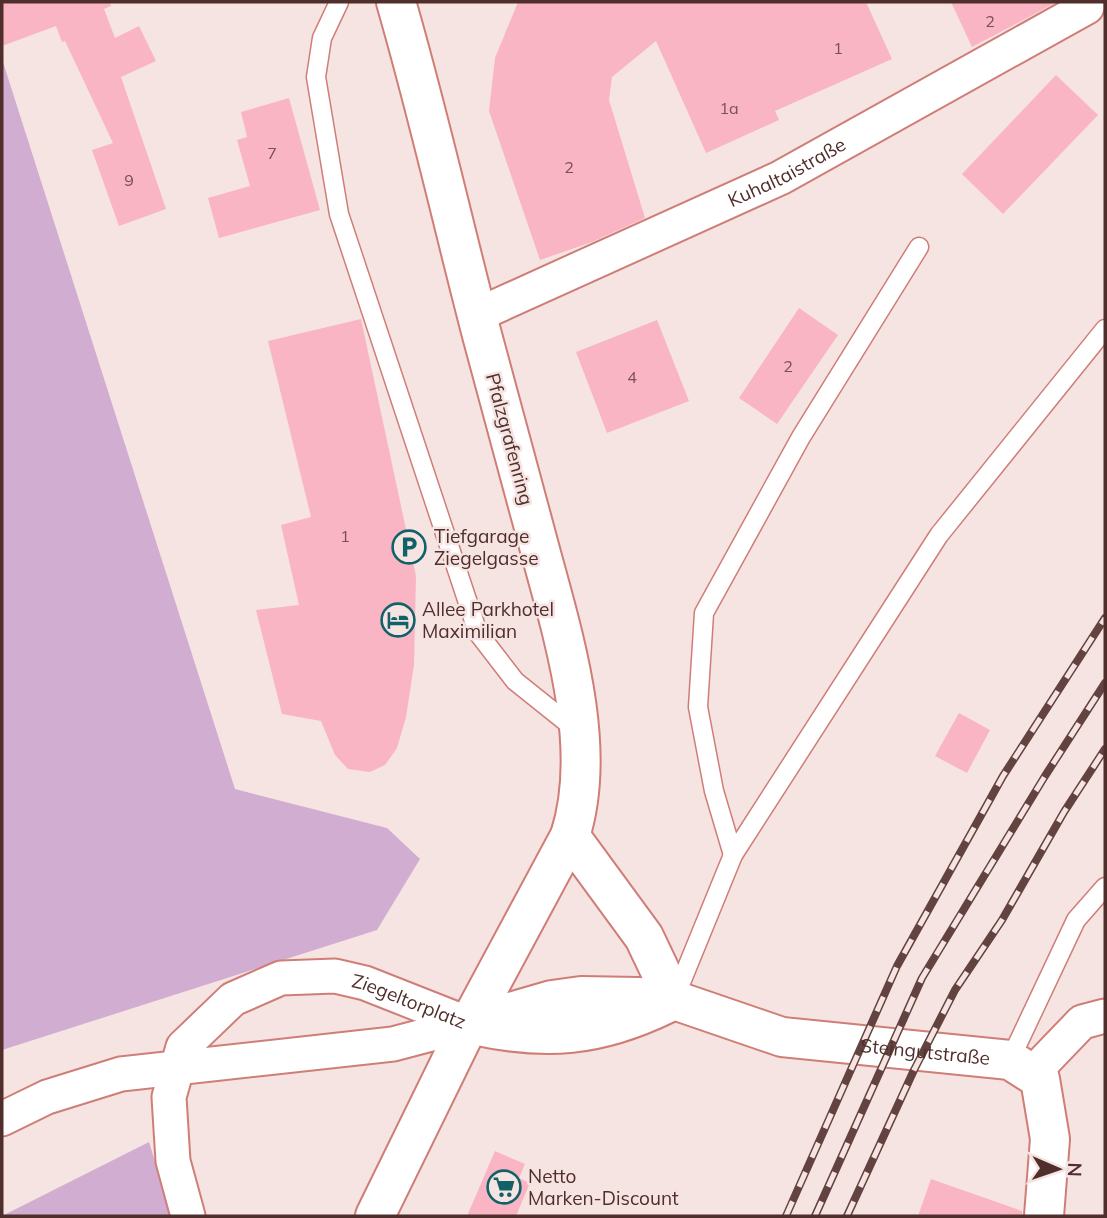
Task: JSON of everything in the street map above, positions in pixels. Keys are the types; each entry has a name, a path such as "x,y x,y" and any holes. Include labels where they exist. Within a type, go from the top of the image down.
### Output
{"main road":[{"name":"Pfalzgrafenring","path":"375,1216 469,1024 570,836 579,781 579,732 564,640 477,315 426,106 396,2"},
{"path":"570,836 644,937 674,1000"},
{"name":"Steingutstraße","path":"469,1024 544,1002 581,996 674,1000 782,1037 1021,1067"},
{"path":"1021,1067 1040,1079 1050,1139 1044,1216"}],"street":[{"name":"Kuhaltaistraße","path":"477,315 779,178 1087,7"},
{"name":"Ziegeltorplatz","path":"188,1216 173,1161 169,1097 183,1047 233,999 281,978 335,976 365,983 469,1024"},
{"path":"1021,1067 1082,1022 1105,1016"},
{"name":"Ziegeltorplatz","path":"2,1119 74,1088 121,1074 393,1044 469,1024"}],"lane":[{"path":"340,2 322,38 317,77 339,214 478,633 515,681 579,732"},
{"path":"733,855 713,790 698,707 704,613 801,437 919,247"},
{"path":"674,1000 733,855 939,535 1105,329"},
{"path":"1021,1067 1076,920 1105,887"}],"shaded area":[{"path":"2,59 235,789 387,828 420,859 377,930 2,1050"},
{"path":"149,1142 172,1216 2,1216"}],"building":[{"path":"2,2 110,2 111,6 104,9 115,38 139,26 156,61 121,77 166,209 119,226 92,150 113,143 65,41 62,42 56,26 2,46"},
{"path":"518,2 866,2 892,59 775,111 779,120 706,153 656,41 612,77 609,100 645,218 592,242 540,260 489,111 495,58"},
{"path":"951,2 1057,2 972,47"},
{"path":"1056,75 1098,115 1003,214 962,174"},
{"path":"289,98 320,210 219,238 208,198 250,186 237,140 247,137 241,112"},
{"path":"799,308 838,335 777,424 739,398"},
{"path":"361,319 416,576 414,665 406,717 397,748 385,765 370,772 348,769 335,755 321,721 282,714 256,610 299,605 281,525 311,517 268,341"},
{"path":"657,320 689,401 607,433 576,352"},
{"path":"959,713 990,730 967,773 935,756"},
{"name":"Netto Marken-Discount","path":"495,1151 525,1164 519,1178 530,1183 516,1216 467,1216"},
{"path":"931,1179 1022,1211 1022,1216 918,1216"}],"railway":[{"path":"786,1216 897,966 1003,776 1105,618"},
{"path":"815,1216 922,978 1105,683"},
{"path":"847,1216 914,1070 955,990 1002,920 1064,812 1105,749"}],"place":[{"name":"Tiefgarage Ziegelgasse","path":"409,547"},
{"name":"Allee Parkhotel Maximilian","path":"398,620"},
{"name":"Netto Marken-Discount","path":"504,1187"}]}
